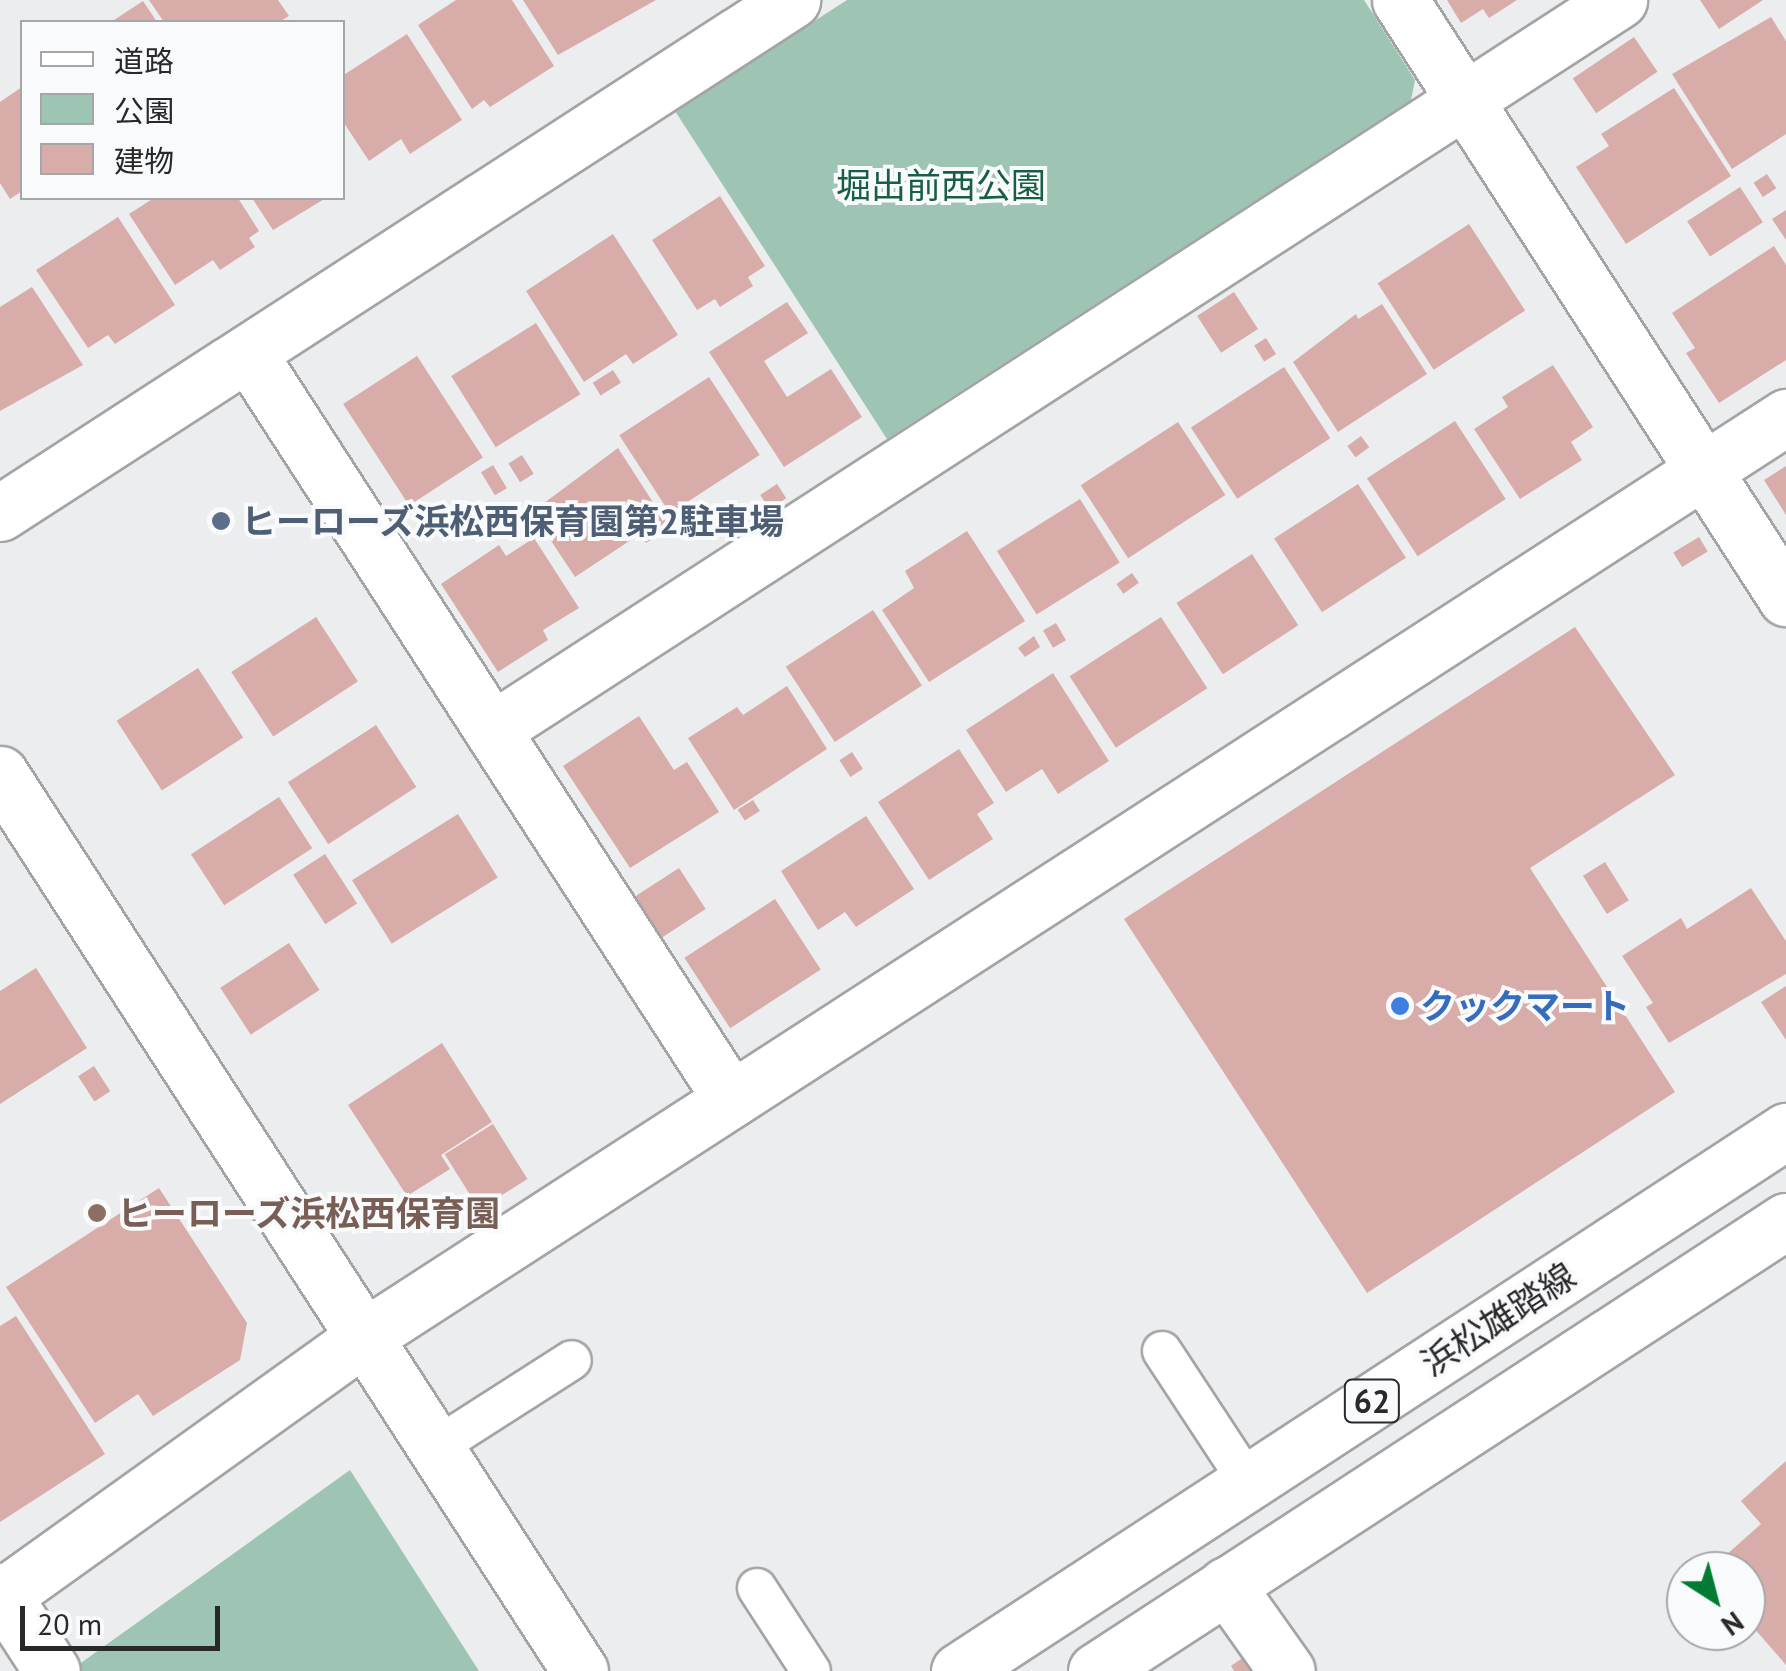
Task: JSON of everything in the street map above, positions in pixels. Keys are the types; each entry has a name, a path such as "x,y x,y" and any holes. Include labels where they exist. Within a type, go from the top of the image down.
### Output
{"street":[{"path":"0,513 792,0"},
{"path":"1400,0 1786,598"},
{"path":"492,730 1619,0"},
{"path":"248,352 730,1099"},
{"path":"52,1671 1,1595 364,1337 1786,417"},
{"path":"0,774 580,1671"},
{"name":"浜松雄踏線","path":"959,1671 1786,1131"},
{"name":"62","path":"1096,1671 1781,1235"},
{"path":"1226,1586 1287,1671"}],"lane":[{"path":"1162,1351 1248,1482"},
{"path":"436,1448 572,1360"},
{"path":"757,1588 812,1671"}],"green space":[{"name":"堀出前西公園","path":"847,0 1364,0 1415,80 1411,100 887,439 675,111"},
{"path":"350,1470 479,1671 82,1671 78,1665"}],"building":[{"path":"149,0 278,0 289,16 282,20 163,20"},
{"path":"456,0 512,0 554,66 490,107 484,100 472,109 418,25"},
{"path":"523,0 656,0 558,55"},
{"path":"1447,0 1517,0 1489,18 1483,9 1461,23"},
{"path":"1700,0 1763,0 1719,29"},
{"path":"143,1 156,20 114,20"},
{"path":"1771,17 1786,41 1786,134 1732,169 1672,74"},
{"path":"407,34 462,120 410,154 401,139 369,161 345,125 345,74"},
{"path":"1634,37 1657,72 1596,113 1573,78"},
{"path":"20,88 20,192 10,199 0,183 0,102"},
{"path":"1674,88 1731,176 1626,244 1576,167 1609,146 1601,134"},
{"path":"1767,174 1776,188 1763,197 1754,183"},
{"path":"1740,187 1763,222 1710,257 1687,221"},
{"path":"720,196 765,266 748,277 753,286 720,307 715,299 697,310 652,240"},
{"path":"151,200 239,200 259,231 249,238 255,247 220,270 213,260 175,285 129,214"},
{"path":"253,200 323,200 273,230"},
{"path":"1786,210 1786,240 1772,219"},
{"path":"118,217 175,305 115,344 108,335 88,348 36,270"},
{"path":"1469,224 1525,310 1434,370 1378,283"},
{"path":"613,234 678,335 633,364 626,354 584,382 526,291"},
{"path":"1774,246 1786,265 1786,360 1719,403 1686,353 1695,348 1672,313"},
{"path":"32,287 83,365 0,411 0,307"},
{"path":"1234,292 1258,329 1221,353 1197,316"},
{"path":"787,302 808,333 764,361 787,397 831,369 862,417 784,467 709,352"},
{"path":"1382,304 1427,374 1338,432 1293,362 1356,314 1358,319"},
{"path":"536,323 581,394 496,447 451,376"},
{"path":"1266,338 1276,354 1264,362 1254,345"},
{"path":"417,356 483,457 409,505 343,404"},
{"path":"1553,365 1593,427 1571,442 1582,460 1520,499 1474,429 1508,407 1502,397"},
{"path":"1284,367 1330,438 1237,499 1191,427"},
{"path":"613,370 621,383 601,395 593,383"},
{"path":"709,377 760,455 670,513 619,435"},
{"path":"1455,421 1506,499 1418,556 1367,478"},
{"path":"1178,422 1225,495 1128,558 1081,485"},
{"path":"1361,436 1369,447 1355,457 1347,446"},
{"path":"618,448 669,527 646,543 640,534 575,577 532,512"},
{"path":"522,455 534,474 520,482 508,463"},
{"path":"493,465 507,488 495,495 481,472"},
{"path":"1786,466 1786,515 1764,480"},
{"path":"777,484 786,498 769,509 760,495"},
{"path":"1358,484 1406,558 1322,612 1274,538"},
{"path":"1080,499 1120,563 1037,615 997,551"},
{"path":"967,531 1025,621 929,682 882,610 914,588 905,571"},
{"path":"1699,537 1708,552 1682,567 1673,552"},
{"path":"534,538 579,608 543,630 548,640 498,672 441,584 499,545 506,556"},
{"path":"1252,554 1298,625 1223,674 1177,603"},
{"path":"1132,573 1139,583 1123,594 1116,584"},
{"path":"873,610 922,685 835,742 786,667"},
{"path":"316,617 358,682 273,737 231,672"},
{"path":"1161,617 1207,688 1116,748 1070,676"},
{"path":"1056,623 1066,640 1053,648 1043,630"},
{"name":"クックマート","path":"1575,627 1675,775 1530,868 1675,1092 1367,1293 1124,919"},
{"path":"1034,636 1040,647 1025,657 1018,648"},
{"path":"198,668 243,738 162,790 117,721"},
{"path":"1053,673 1109,761 1058,794 1042,769 1006,792 966,730"},
{"path":"787,686 827,749 734,810 688,738 737,707 743,715"},
{"path":"639,716 674,770 687,762 719,812 630,868 563,766"},
{"path":"376,725 416,787 328,844 288,782"},
{"path":"959,749 994,803 977,814 993,839 929,880 878,802"},
{"path":"852,752 863,769 850,777 839,760"},
{"path":"279,797 312,848 224,905 191,854"},
{"path":"753,800 760,811 745,821 738,810"},
{"path":"458,814 498,878 392,944 352,880"},
{"path":"866,816 914,889 856,927 845,912 818,930 781,871"},
{"path":"325,854 357,903 325,924 293,875"},
{"path":"1605,862 1629,900 1607,914 1583,876"},
{"path":"679,868 706,909 661,938 635,897"},
{"path":"1751,888 1786,941 1786,974 1669,1043 1646,1007 1653,1003 1622,956 1681,918 1687,929"},
{"path":"775,899 821,969 730,1028 684,958"},
{"path":"289,943 319,990 251,1035 220,988"},
{"path":"36,968 87,1048 0,1104 0,991"},
{"path":"1786,986 1786,1040 1761,1002"},
{"path":"442,1043 492,1122 441,1155 450,1169 407,1196 348,1105"},
{"path":"94,1066 110,1091 94,1102 78,1076"},
{"path":"493,1124 527,1179 479,1209 445,1154"},
{"path":"159,1188 247,1323 240,1360 153,1416 138,1394 95,1423 6,1287"},
{"path":"16,1316 105,1454 0,1522 0,1326"},
{"path":"1786,1461 1786,1665 1766,1642 1766,1551 1731,1551 1761,1524 1741,1501"},
{"path":"1251,1652 1264,1671 1234,1671 1231,1666"}],"place":[{"name":"ヒーローズ浜松西保育園第2駐車場","path":"221,521"},
{"name":"クックマート","path":"1400,1006"},
{"name":"ヒーローズ浜松西保育園","path":"97,1213"}]}
